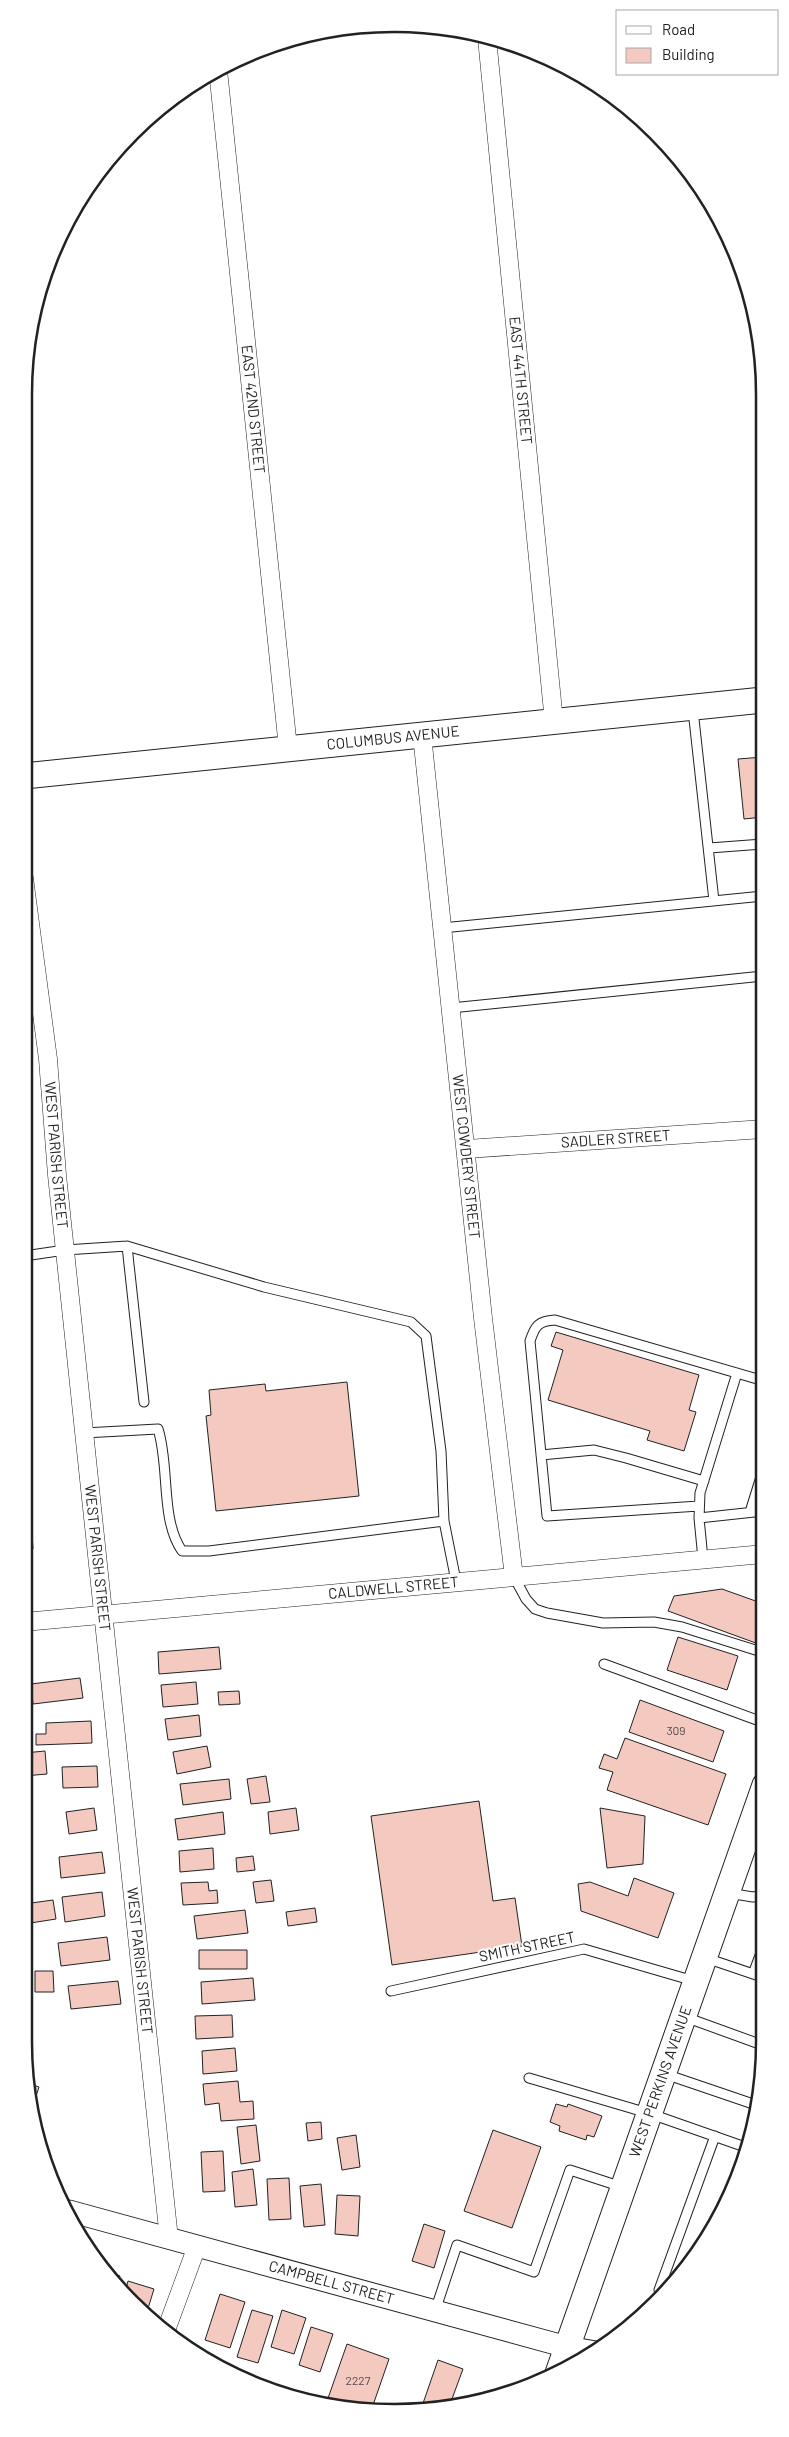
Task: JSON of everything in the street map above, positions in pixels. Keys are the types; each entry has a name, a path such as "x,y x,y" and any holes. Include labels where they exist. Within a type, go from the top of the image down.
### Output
{"main road":[{"name":"COLUMBUS AVENUE","path":"32,775 756,701"},
{"name":"WEST PERKINS AVENUE","path":"561,2364 625,2188 756,1811"}],"street":[{"name":"EAST 44TH STREET","path":"488,45 554,722"},
{"name":"EAST 42ND STREET","path":"219,78 288,748"},
{"name":"WEST COWDERY STREET","path":"422,735 467,1149 483,1318 514,1577"},
{"name":"WEST PARISH STREET","path":"32,938 48,1059 65,1250 169,2238"},
{"name":"SADLER STREET","path":"467,1149 756,1130"},
{"name":"CALDWELL STREET","path":"32,1621 756,1555"},
{"name":"CAMPBELL STREET","path":"75,2213 567,2347 585,2350"},
{"path":"168,2325 197,2246"}],"lane":[{"path":"693,708 714,901"},
{"path":"709,848 756,845"},
{"path":"442,928 756,897"},
{"path":"451,1008 756,977"},
{"path":"128,1246 144,1402"},
{"path":"32,1255 65,1250 128,1246 264,1287 410,1322 426,1336 441,1451 444,1521 456,1581"},
{"path":"700,1506 547,1516 530,1341 536,1325 542,1321 555,1320 756,1379"},
{"path":"703,1560 699,1518 704,1481 737,1373"},
{"path":"84,1433 158,1429 163,1445 166,1490 174,1540 182,1551 209,1552 444,1521"},
{"path":"541,1454 594,1450 704,1481"},
{"path":"750,1512 756,1493"},
{"path":"699,1518 756,1512"},
{"path":"514,1577 526,1599 535,1609 547,1613 603,1623 654,1622 682,1627 756,1650"},
{"path":"604,1664 756,1719"},
{"path":"728,1893 756,1896"},
{"name":"SMITH STREET","path":"391,1991 584,1948 697,1982"},
{"path":"705,1958 756,1975"},
{"path":"753,1974 756,1966"},
{"path":"685,2017 756,2043"},
{"path":"665,2074 751,2103"},
{"path":"529,2078 651,2114 741,2145"},
{"path":"661,2287 715,2136"},
{"path":"435,2311 457,2245 534,2272 570,2170 625,2188"}],"building":[{"path":"756,758 756,818 744,819 738,759"},
{"path":"556,1332 699,1375 689,1410 696,1412 684,1451 647,1440 650,1431 548,1400 563,1350 551,1346"},
{"path":"347,1382 359,1496 216,1511 206,1416 211,1415 209,1390 265,1384 266,1391"},
{"path":"722,1589 756,1601 756,1643 668,1611 674,1596"},
{"path":"678,1637 738,1656 727,1690 667,1670"},
{"path":"219,1647 221,1669 159,1674 158,1652"},
{"path":"80,1678 83,1698 33,1704 32,1684"},
{"path":"196,1682 198,1704 163,1707 161,1685"},
{"path":"239,1691 240,1704 219,1705 218,1692"},
{"path":"640,1700 724,1731 713,1762 629,1732"},
{"path":"199,1715 201,1736 168,1740 165,1719"},
{"path":"91,1721 92,1743 36,1745 36,1734 46,1734 46,1723"},
{"path":"625,1738 726,1774 708,1825 607,1790 613,1772 599,1768 604,1754 617,1759"},
{"path":"207,1746 211,1767 177,1774 173,1752"},
{"path":"45,1751 47,1774 32,1775 32,1752"},
{"path":"97,1766 98,1787 63,1788 62,1767"},
{"path":"266,1776 270,1802 251,1804 247,1779"},
{"path":"229,1779 231,1799 183,1805 180,1784"},
{"path":"479,1801 493,1901 515,1898 522,1946 392,1965 371,1816"},
{"path":"94,1808 97,1830 69,1834 66,1812"},
{"path":"296,1808 299,1830 270,1834 268,1812"},
{"path":"600,1808 645,1816 643,1864 607,1868"},
{"path":"223,1812 225,1834 178,1840 175,1819"},
{"path":"213,1848 214,1869 180,1872 179,1851"},
{"path":"102,1852 105,1873 61,1878 59,1857"},
{"path":"253,1856 255,1870 237,1872 236,1858"},
{"path":"634,1878 674,1893 658,1938 581,1911 578,1884 590,1882 628,1896"},
{"path":"271,1880 274,1901 256,1903 253,1882"},
{"path":"208,1882 209,1891 217,1890 218,1903 183,1905 181,1883"},
{"path":"102,1892 105,1916 65,1922 62,1897"},
{"path":"53,1900 56,1919 32,1923 32,1903"},
{"path":"315,1908 317,1922 288,1926 286,1912"},
{"path":"245,1910 248,1933 197,1939 194,1916"},
{"path":"107,1937 110,1960 61,1966 58,1943"},
{"path":"199,1950 247,1950 247,1969 199,1969"},
{"path":"35,1971 53,1971 54,1992 35,1992"},
{"path":"253,1978 255,2000 202,2004 201,1982"},
{"path":"118,1981 121,2004 71,2009 68,1986"},
{"path":"232,2015 233,2037 196,2039 195,2016"},
{"path":"235,2048 237,2071 203,2074 202,2051"},
{"path":"238,2081 240,2102 253,2101 254,2119 221,2121 219,2103 205,2105 203,2084"},
{"path":"556,2104 567,2107 568,2104 602,2116 594,2137 587,2135 586,2140 559,2131 560,2126 550,2122"},
{"path":"321,2122 322,2139 308,2141 306,2123"},
{"path":"256,2125 260,2161 241,2164 237,2127"},
{"path":"493,2130 541,2147 512,2228 464,2211"},
{"path":"356,2135 360,2167 342,2170 337,2138"},
{"path":"223,2151 225,2191 203,2192 201,2152"},
{"path":"253,2169 257,2205 235,2207 232,2172"},
{"path":"289,2178 291,2219 269,2220 267,2179"},
{"path":"321,2184 325,2225 304,2227 300,2186"},
{"path":"337,2195 360,2196 358,2236 335,2234"},
{"path":"424,2224 445,2231 434,2268 412,2261"},
{"path":"128,2281 154,2289 148,2307 139,2298 127,2286"},
{"path":"220,2294 245,2302 230,2348 205,2340"},
{"path":"252,2310 273,2316 258,2363 237,2357"},
{"path":"282,2310 306,2318 294,2354 271,2347"},
{"path":"311,2327 333,2334 320,2372 299,2365"},
{"path":"347,2344 389,2359 373,2404 328,2399"},
{"path":"438,2360 463,2369 452,2400 423,2403"}]}
